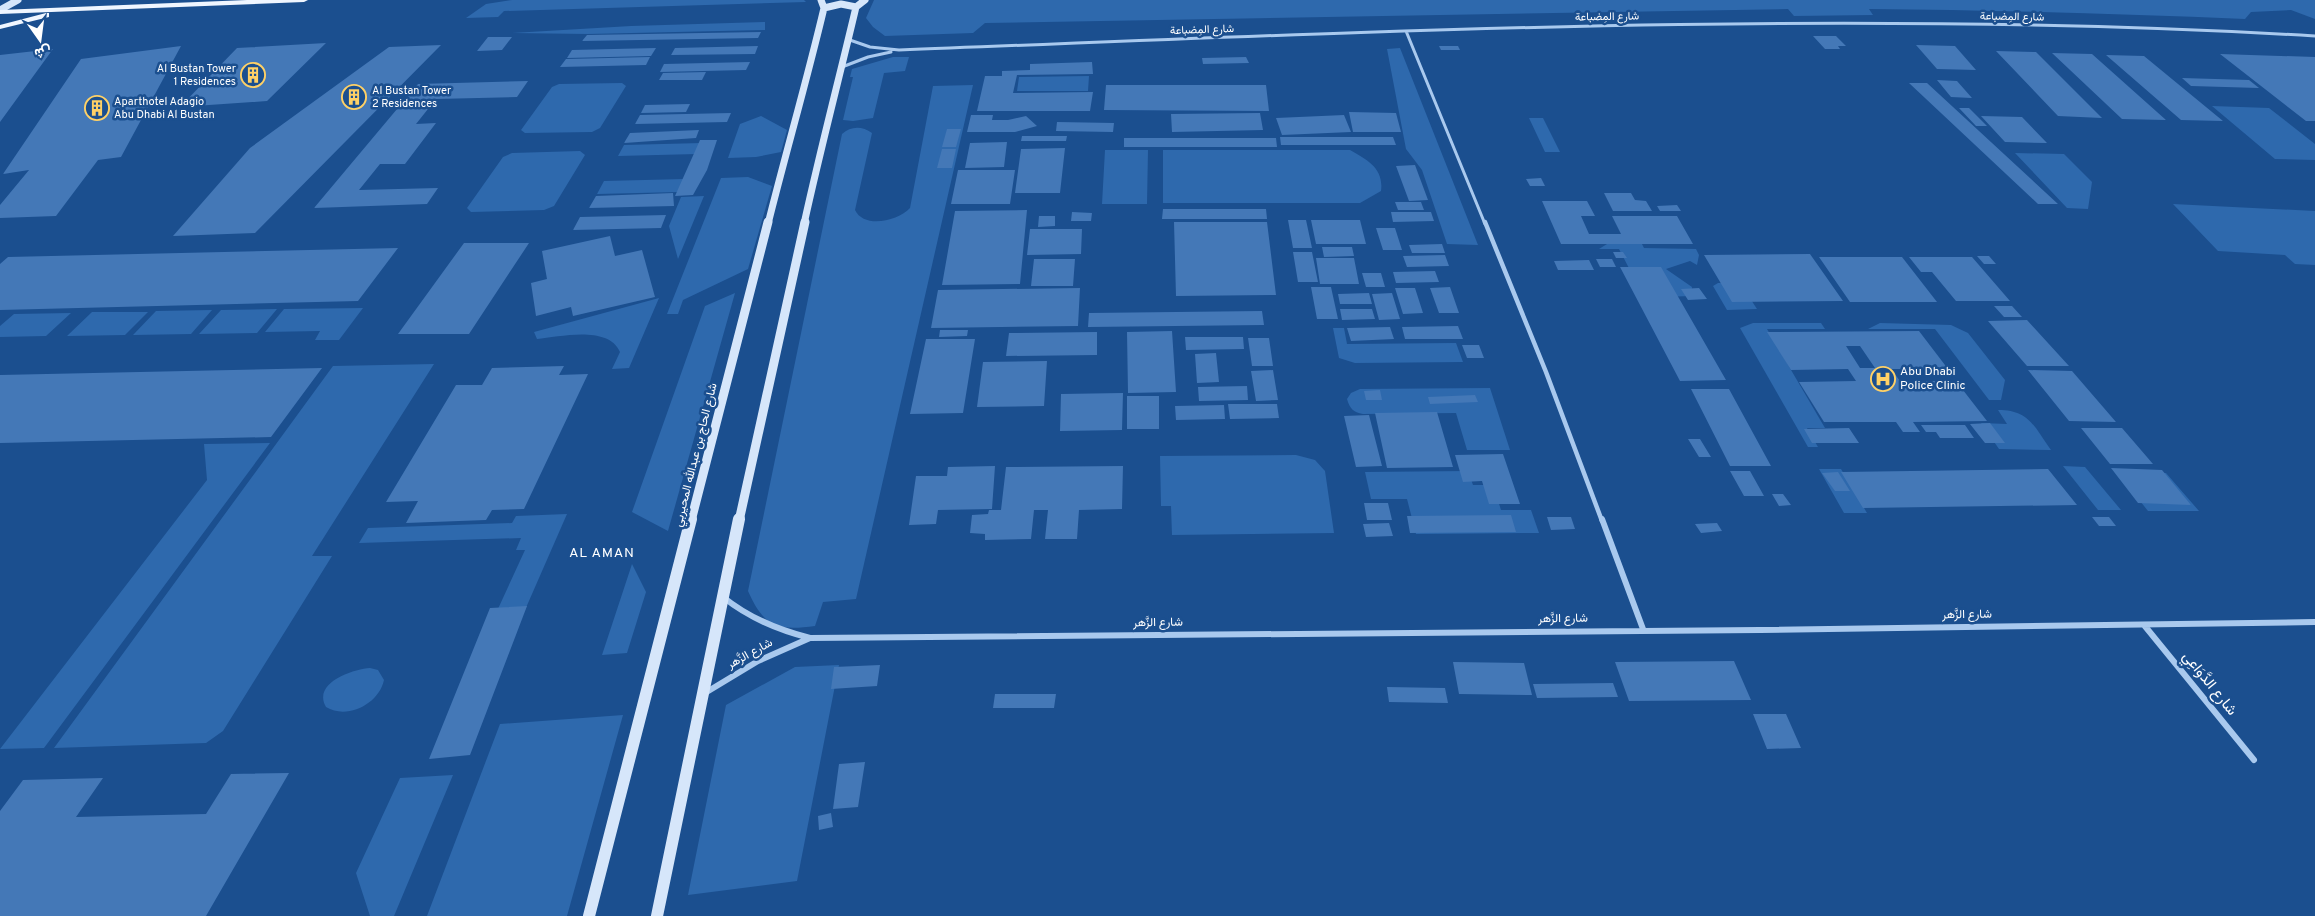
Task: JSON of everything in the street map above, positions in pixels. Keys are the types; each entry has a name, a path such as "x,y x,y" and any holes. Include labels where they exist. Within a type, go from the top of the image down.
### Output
{"main road":[{"path":"0,11 304,0"},
{"path":"0,27 78,8"}],"street":[{"path":"0,11 18,0"},
{"path":"657,916 722,597 826,126 856,7 864,0"},
{"path":"823,4 841,4 856,7"},
{"name":"شارع الحاج بن عبدالله المحيربي","path":"589,916 794,122 806,84 823,4"},
{"name":"شارع المِضباعة","path":"847,39 870,47 899,50 1604,25 1840,24 2079,27 2315,36"},
{"path":"1406,32 1546,372 1643,629"},
{"name":"شارع المِضباعة","path":"842,67 868,57 899,50"},
{"name":"شارع الزَّهر","path":"722,597 739,611 760,623 784,632 810,638 2315,622"},
{"name":"شارع الدَّوَاعِي","path":"2144,624 2254,760"},
{"name":"شارع الزَّهر","path":"703,694 758,661 810,638"}],"shaded area":[{"path":"512,0 804,0 806,2 504,11 498,17 466,18 486,4"},
{"path":"874,0 2315,0 2315,19 2291,10 2251,12 2245,19 2057,12 1869,9 1873,15 1794,16 1788,9 985,23 973,33 885,36 873,27 866,18"},
{"path":"765,22 765,30 588,34 512,33 631,26"},
{"path":"1400,48 1478,245 1447,244 1422,170 1406,149 1387,49"},
{"path":"893,57 909,57 905,71 884,73 873,118 853,121 843,120 853,77 850,77 852,69"},
{"path":"1089,76 1088,91 1017,91 1019,77"},
{"path":"622,83 626,86 600,128 592,132 525,133 521,130 552,87 559,84"},
{"path":"973,85 856,599 823,602 815,626 781,627 766,619 748,591 842,134 849,129 857,128 872,133 855,210 859,216 866,220 881,221 890,219 905,213 910,208 933,86"},
{"path":"2212,106 2269,108 2315,144 2315,160 2275,159"},
{"path":"761,116 787,130 781,152 756,157 728,158 740,124"},
{"path":"1529,118 1543,118 1560,152 1545,152"},
{"path":"702,143 697,154 618,156 624,145"},
{"path":"1105,150 1148,150 1147,204 1102,204"},
{"path":"1163,150 1350,150 1369,162 1377,171 1380,177 1381,191 1360,203 1163,203"},
{"path":"580,151 585,155 554,206 544,210 471,212 467,208 503,157 512,153"},
{"path":"2015,153 2064,154 2092,182 2088,209 2067,208"},
{"path":"748,177 772,186 748,269 683,300 678,314 667,314 721,178"},
{"path":"685,179 679,192 597,194 604,181"},
{"path":"704,196 678,259 669,226 681,197"},
{"path":"2173,204 2315,211 2315,265 2295,264 2285,255 2218,251"},
{"path":"1638,236 1644,248 1696,249 1699,255 1697,265 1690,261 1666,269 1692,287 1691,296 1663,297 1656,320 1619,249 1599,249 1615,239"},
{"path":"1718,283 1740,283 1757,309 1727,310 1713,286"},
{"path":"735,293 668,531 632,512 705,306"},
{"path":"659,298 629,368 612,369 620,352 614,344 605,338 595,335 570,335 537,339 534,332"},
{"path":"363,308 339,340 315,340 320,331 265,332 284,309"},
{"path":"277,309 257,333 199,334 221,310"},
{"path":"212,310 191,334 133,335 156,311"},
{"path":"92,312 148,312 125,335 67,336"},
{"path":"71,313 46,336 0,337 0,326 14,314"},
{"path":"1753,323 1821,323 1825,329 1767,329 1825,428 1807,428 1818,447 1808,447 1740,328"},
{"path":"1880,323 1951,325 1968,333 2005,380 2001,400 1989,400 1935,329 1868,329"},
{"path":"1333,328 1344,328 1347,344 1456,343 1463,362 1355,363 1339,358"},
{"path":"434,364 312,556 332,556 223,731 206,743 54,748 333,366"},
{"path":"1490,388 1510,450 1467,450 1456,413 1363,414 1352,409 1347,399 1351,393 1360,389"},
{"path":"1998,410 2017,413 2030,421 2051,450 1999,449 1981,423 2007,424"},
{"path":"270,443 44,748 0,749 207,480 204,444"},
{"path":"1296,455 1315,460 1325,471 1334,533 1172,535 1171,506 1161,506 1160,456"},
{"path":"2063,466 2085,467 2121,510 2098,510"},
{"path":"1819,469 1841,469 1867,513 1844,513"},
{"path":"1468,471 1473,485 1493,485 1501,510 1531,510 1539,533 1416,534 1407,499 1371,499 1365,472"},
{"path":"2117,472 2166,473 2199,511 2148,511"},
{"path":"567,514 525,610 497,611 525,550 516,550 521,538 359,543 368,528 512,523 516,516"},
{"path":"632,564 646,592 627,653 602,655"},
{"path":"839,665 797,881 688,895 726,705 795,667"},
{"path":"370,668 378,670 384,680 381,689 369,703 343,712 334,711 326,707 323,698 329,684 345,674"},
{"path":"623,715 567,916 427,916 500,724"},
{"path":"453,775 394,916 370,916 356,873 400,778"}],"building":[{"path":"761,32 758,38 582,41 587,35"},
{"path":"1813,36 1836,36 1846,46 1838,46 1840,49 1825,49"},
{"path":"488,37 512,37 502,50 477,51"},
{"name":"Al Bustan Tower 1 Residences","path":"326,43 267,101 180,107 237,48"},
{"name":"Al Bustan Tower 2 Residences","path":"441,45 255,233 173,236 250,148 389,47"},
{"path":"1916,45 1955,46 1976,70 1937,69"},
{"name":"Aparthotel Adagio Abu Dhabi Al Bustan","path":"181,46 121,157 98,160 56,216 0,218 0,205 29,170 3,174 81,59"},
{"path":"758,46 755,54 671,55 675,48"},
{"path":"1439,46 1458,46 1460,50 1441,50"},
{"path":"656,48 651,56 567,58 572,50"},
{"path":"53,49 0,122 0,55"},
{"path":"1996,51 2036,52 2102,118 2058,116"},
{"path":"2052,53 2092,54 2166,120 2122,119"},
{"path":"2220,54 2315,57 2315,121 2306,121"},
{"path":"2106,55 2144,56 2223,121 2181,120"},
{"path":"650,57 646,65 560,67 566,59"},
{"path":"1246,57 1249,63 1203,64 1202,58"},
{"path":"750,62 746,70 660,72 664,64"},
{"path":"1092,62 1093,74 1017,75 1013,93 1093,92 1090,111 977,111 985,76 1002,76 1002,71 1030,70 1030,64"},
{"path":"706,72 702,80 659,80 663,73"},
{"path":"2182,78 2249,80 2259,88 2191,86"},
{"path":"1937,80 1957,81 1972,98 1951,97"},
{"path":"528,81 517,97 436,99 416,124 436,123 405,164 380,164 359,190 438,188 427,204 314,208 418,84"},
{"path":"1909,83 1927,83 2058,204 2038,204"},
{"path":"1106,85 1266,85 1269,111 1104,110"},
{"path":"690,104 686,112 641,113 645,105"},
{"path":"1959,108 1969,108 1987,126 1976,126"},
{"path":"1349,112 1396,113 1401,132 1353,132"},
{"path":"731,113 727,122 635,124 640,115"},
{"path":"1260,113 1263,130 1172,132 1171,114"},
{"path":"971,115 993,115 992,120 1008,120 1026,116 1037,126 1015,132 967,132"},
{"path":"1344,115 1351,132 1282,135 1276,118"},
{"path":"1981,116 2022,117 2047,143 2005,142"},
{"path":"1057,122 1114,123 1113,132 1056,131"},
{"path":"947,129 961,129 956,147 942,147"},
{"path":"699,130 696,138 624,143 630,133"},
{"path":"1022,136 1067,136 1066,141 1021,141"},
{"path":"1280,137 1393,137 1396,145 1281,145"},
{"path":"1124,138 1276,138 1277,147 1124,147"},
{"path":"700,140 717,140 707,170 693,195 675,196"},
{"path":"1007,142 1004,167 965,168 970,143"},
{"path":"1065,148 1060,193 1015,193 1021,149"},
{"path":"942,149 956,149 952,168 937,168"},
{"path":"1415,165 1428,200 1409,201 1396,166"},
{"path":"958,170 1015,170 1010,204 951,204"},
{"path":"1541,178 1545,186 1530,186 1526,179"},
{"path":"673,193 674,206 589,208 596,196"},
{"path":"1604,193 1631,193 1635,200 1646,201 1652,211 1613,211"},
{"path":"1542,201 1587,201 1595,216 1581,216 1589,234 1621,234 1612,216 1677,216 1693,244 1561,244"},
{"path":"1395,202 1421,202 1424,210 1398,210"},
{"path":"1677,205 1681,211 1660,211 1657,206"},
{"path":"1163,209 1266,209 1267,219 1162,219"},
{"path":"1027,210 1020,284 942,285 955,211"},
{"path":"1072,212 1092,213 1091,221 1071,221"},
{"path":"1391,212 1431,212 1434,221 1393,222"},
{"path":"666,215 661,228 573,230 580,217"},
{"path":"1039,216 1055,216 1055,226 1038,227"},
{"path":"1288,220 1306,220 1312,248 1293,248"},
{"path":"1311,220 1360,220 1366,244 1316,244"},
{"path":"1174,222 1267,222 1276,295 1176,296"},
{"path":"1376,228 1395,228 1402,250 1383,250"},
{"path":"1030,229 1082,229 1081,254 1027,255"},
{"path":"610,236 615,256 642,250 655,297 573,316 571,307 536,316 531,283 547,279 542,251"},
{"path":"464,243 529,243 469,334 398,334"},
{"path":"1442,244 1445,253 1412,253 1409,245"},
{"path":"1322,247 1352,247 1354,256 1324,257"},
{"path":"398,248 358,301 0,310 0,264 8,257"},
{"path":"1293,252 1312,252 1318,282 1298,282"},
{"path":"1613,252 1623,252 1627,258 1616,258"},
{"path":"1810,254 1843,301 1732,302 1704,255"},
{"path":"1445,255 1449,266 1407,267 1403,256"},
{"path":"1977,256 1989,256 1996,264 1984,264"},
{"path":"1819,257 1902,257 1937,302 1850,302"},
{"path":"1909,257 1972,257 2010,301 1956,301 1932,272 1921,272"},
{"path":"1316,258 1354,258 1359,284 1320,284"},
{"path":"1034,259 1075,259 1073,286 1031,286"},
{"path":"1596,259 1612,259 1616,267 1600,267"},
{"path":"1589,260 1594,270 1558,270 1554,261"},
{"path":"1620,267 1661,267 1726,380 1680,381"},
{"path":"1435,271 1439,282 1396,283 1393,272"},
{"path":"1362,273 1381,273 1385,287 1366,287"},
{"path":"1311,287 1331,287 1338,319 1317,319"},
{"path":"1450,287 1459,313 1439,313 1430,288"},
{"path":"1080,288 1078,326 931,328 938,290"},
{"path":"1395,288 1415,288 1423,313 1403,314"},
{"path":"1699,288 1707,299 1688,300 1681,289"},
{"path":"1369,293 1372,304 1340,304 1338,294"},
{"path":"1392,293 1400,319 1379,320 1372,294"},
{"path":"1994,306 2012,306 2022,317 2004,317"},
{"path":"1340,309 1372,309 1375,319 1342,320"},
{"path":"1262,311 1264,325 1088,327 1089,313"},
{"path":"2027,320 2069,366 2027,366 1988,321"},
{"path":"1458,326 1463,339 1405,339 1402,327"},
{"path":"1390,327 1394,339 1351,341 1347,328"},
{"path":"940,330 968,330 967,336 939,337"},
{"path":"1172,331 1176,392 1128,393 1127,332"},
{"path":"1919,331 1948,369 1891,369 1900,381 1956,381 1987,421 1913,422 1920,432 1903,432 1896,422 1824,422 1799,382 1856,381 1848,369 1791,370 1767,332","holes":["1846,346 1860,346 1875,368 1860,368"]},
{"path":"1097,332 1097,355 1006,356 1009,333"},
{"path":"1185,337 1243,337 1244,349 1186,350"},
{"path":"1248,338 1269,338 1273,366 1252,366"},
{"path":"926,339 975,339 963,413 910,414"},
{"path":"1462,345 1479,345 1484,358 1467,358"},
{"path":"1216,353 1219,382 1197,383 1195,354"},
{"path":"1047,361 1044,406 977,407 983,362"},
{"path":"564,366 559,375 588,374 524,509 492,510 486,520 406,523 418,501 386,502 456,385 482,385 492,368"},
{"path":"322,368 271,437 0,443 0,375"},
{"path":"1273,370 1278,400 1256,401 1251,371"},
{"path":"2028,370 2072,371 2116,422 2069,421"},
{"path":"1247,386 1248,400 1199,401 1198,387"},
{"path":"1691,389 1729,389 1771,466 1730,466"},
{"path":"1380,390 1382,400 1366,400 1364,391"},
{"path":"1123,393 1122,430 1060,431 1061,394"},
{"path":"1475,395 1478,402 1430,404 1428,397"},
{"path":"1127,396 1159,396 1159,429 1127,429"},
{"path":"1228,404 1277,404 1279,418 1230,419"},
{"path":"1224,405 1225,419 1176,420 1175,406"},
{"path":"1437,412 1453,467 1387,468 1375,413"},
{"path":"1369,415 1382,466 1356,467 1344,416"},
{"path":"1990,423 2005,443 1985,443 1970,424"},
{"path":"1921,425 1965,425 1974,438 1940,438 1936,432 1926,432"},
{"path":"1849,428 1859,443 1812,443 1804,429"},
{"path":"2081,428 2122,428 2153,464 2110,464"},
{"path":"1688,439 1700,439 1711,457 1699,457"},
{"path":"1503,454 1520,504 1489,504 1482,481 1463,482 1455,455"},
{"path":"995,466 992,509 938,510 936,524 909,525 916,476 947,476 948,467"},
{"path":"1123,466 1122,509 1079,510 1077,539 1045,539 1048,510 1034,510 1031,539 985,540 985,534 970,533 972,515 988,514 989,510 1001,510 1006,467"},
{"path":"2111,468 2162,470 2191,505 2138,503"},
{"path":"2048,469 2077,505 1863,508 1841,472"},
{"path":"1730,471 1750,471 1764,496 1744,496"},
{"path":"1838,472 1850,491 1835,491 1822,473"},
{"path":"1772,494 1783,494 1791,505 1779,506"},
{"path":"1364,503 1388,503 1392,520 1367,520"},
{"path":"1511,515 1516,532 1410,533 1407,516"},
{"path":"1547,517 1571,517 1575,529 1551,530"},
{"path":"2092,517 2109,517 2116,526 2099,526"},
{"path":"1389,523 1393,536 1366,537 1363,524"},
{"path":"1717,523 1722,531 1701,533 1695,524"},
{"path":"527,606 470,755 429,759 490,608"},
{"path":"1734,661 1751,700 1629,701 1615,662"},
{"path":"1453,662 1524,663 1532,695 1459,694"},
{"path":"880,665 877,686 831,689 834,667"},
{"path":"1613,683 1618,697 1537,698 1533,684"},
{"path":"1387,687 1445,688 1448,703 1389,702"},
{"path":"995,694 1056,694 1054,708 993,708"},
{"path":"1753,714 1786,714 1801,748 1767,749"},
{"path":"865,762 858,807 833,809 839,764"},
{"path":"289,773 206,916 0,916 0,811 23,780 103,778 76,817 206,814 231,774"},
{"path":"831,813 833,827 819,830 818,816"}],"place":[{"name":"Al Bustan Tower 1 Residences","path":"253,75"},
{"name":"Al Bustan Tower 2 Residences","path":"354,97"},
{"name":"Aparthotel Adagio Abu Dhabi Al Bustan","path":"97,108"},
{"name":"Abu Dhabi Police Clinic","path":"1883,379"}],"district":[{"name":"AL AMAN","path":"602,553"}]}
